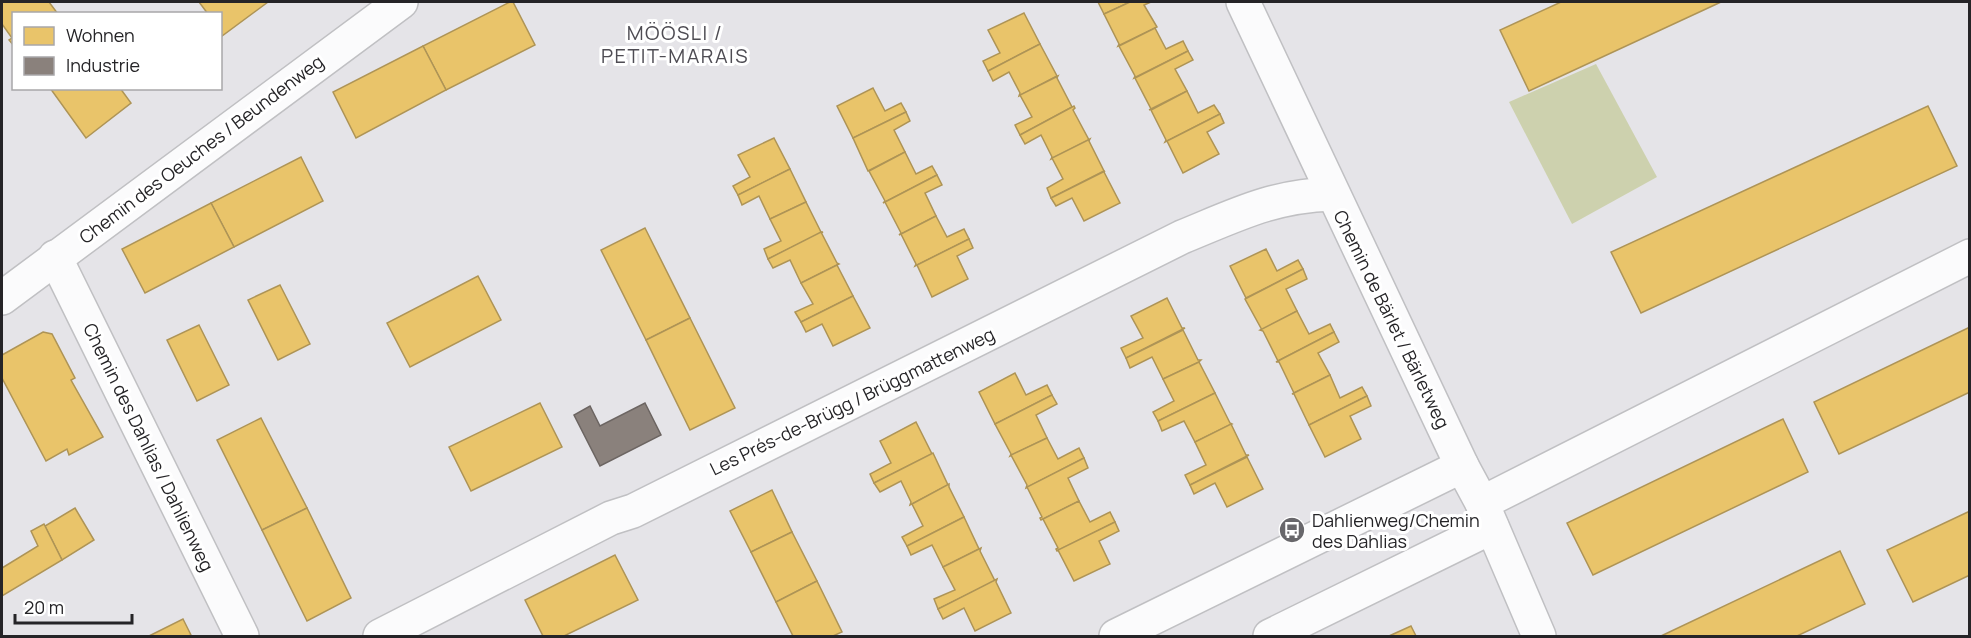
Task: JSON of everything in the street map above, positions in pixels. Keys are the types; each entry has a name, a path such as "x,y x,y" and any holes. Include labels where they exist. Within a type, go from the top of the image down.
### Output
{"street":[{"name":"Chemin des Oeuches / Beundenweg","path":"2,298 401,2"},
{"name":"Chemin de Bärlet / Bärletweg","path":"1243,2 1332,194 1487,515 1539,636"},
{"name":"Les Prés-de-Brügg / Brüggmattenweg","path":"380,636 611,518 633,511 1182,237 1268,202 1309,195 1332,194"},
{"path":"1270,636 1487,515 1970,256"},
{"name":"Chemin des Dahlias / Dahlienweg","path":"55,257 242,636"},
{"path":"1116,636 1462,466"}],"green space":[{"path":"1596,64 1657,177 1572,224 1509,102"}],"building: Wohnen":[{"path":"2,2 49,2 56,12 12,12 12,38 2,24"},
{"path":"199,2 268,2 222,36 222,12 206,12"},
{"path":"513,2 535,45 446,90 423,46"},
{"path":"1098,2 1130,2 1104,14"},
{"path":"1130,2 1151,2 1144,5 1157,27 1118,46 1104,14"},
{"path":"1561,2 1721,2 1529,91 1500,30"},
{"path":"1024,13 1040,44 988,71 983,61 1000,53 988,30"},
{"path":"1155,28 1166,49 1183,41 1188,51 1134,78 1119,46"},
{"path":"1040,44 1057,76 1019,96 1020,93 1009,72 993,81 988,71"},
{"path":"423,46 446,90 356,138 333,92"},
{"path":"1188,51 1193,60 1175,69 1187,91 1151,109 1135,78"},
{"path":"1058,76 1072,107 1020,135 1015,125 1032,117 1020,95"},
{"path":"873,88 885,111 901,103 906,112 853,138 837,106"},
{"path":"51,90 121,90 131,103 86,138"},
{"path":"1187,91 1198,113 1214,105 1220,114 1165,142 1151,110"},
{"path":"1074,106 1073,110 1089,140 1051,159 1041,135 1025,144 1020,135"},
{"path":"1928,106 1957,166 1641,313 1611,252"},
{"path":"906,112 910,121 894,130 905,152 868,171 853,138"},
{"path":"1220,114 1224,123 1207,132 1219,154 1183,173 1167,141"},
{"path":"774,138 790,169 738,195 733,186 750,177 738,155"},
{"path":"1090,139 1104,171 1051,198 1047,188 1063,179 1052,158"},
{"path":"905,152 916,174 932,166 937,175 883,203 885,201 869,171"},
{"path":"301,157 323,201 234,247 211,203"},
{"path":"790,169 806,202 770,219 759,196 742,205 738,195"},
{"path":"1105,171 1120,203 1084,221 1072,198 1056,206 1051,198"},
{"path":"937,175 942,185 925,193 936,216 899,235 901,233 885,202"},
{"path":"806,202 823,232 768,259 764,249 781,241 770,219"},
{"path":"211,203 234,247 145,293 122,249"},
{"path":"936,216 947,237 964,229 969,239 915,266 901,234"},
{"path":"645,228 690,318 646,340 601,250"},
{"path":"821,232 839,264 801,283 790,260 773,268 768,259"},
{"path":"969,239 973,248 957,256 968,279 932,297 917,265"},
{"path":"1266,249 1277,271 1298,260 1303,269 1246,298 1230,266"},
{"path":"837,265 853,296 801,322 795,312 813,304 801,283"},
{"path":"1303,269 1307,279 1286,289 1297,311 1262,330 1245,299"},
{"path":"478,276 501,320 410,367 387,323"},
{"path":"280,285 310,344 278,360 248,300"},
{"path":"853,296 870,328 833,346 822,324 806,332 801,322"},
{"path":"1167,298 1182,328 1185,328 1126,358 1121,348 1143,338 1131,316"},
{"path":"1297,311 1309,334 1330,324 1334,332 1278,361 1263,331 1260,330"},
{"path":"690,318 735,408 690,430 646,340"},
{"path":"199,325 229,385 197,401 167,340"},
{"path":"1970,327 1970,392 1839,454 1814,402"},
{"path":"1183,330 1198,360 1201,360 1199,362 1163,379 1152,357 1130,368 1126,358"},
{"path":"43,332 52,334 75,378 71,380 103,437 69,455 67,449 46,461 2,378 2,355"},
{"path":"1334,332 1339,342 1318,353 1330,375 1294,393 1279,362 1276,362"},
{"path":"1199,362 1215,393 1158,421 1153,412 1174,401 1163,379"},
{"path":"1015,373 1026,395 1047,385 1052,395 995,424 979,392"},
{"path":"1330,375 1340,398 1362,387 1367,396 1309,425 1292,394"},
{"path":"1215,393 1232,424 1195,442 1184,421 1162,431 1158,421"},
{"path":"1052,395 1057,404 1036,415 1047,438 1010,456 995,424"},
{"path":"1367,396 1371,406 1350,416 1361,439 1325,457 1309,425"},
{"path":"540,403 562,447 471,491 449,447"},
{"path":"261,418 307,508 262,530 217,440"},
{"path":"1783,419 1808,472 1593,575 1567,523"},
{"path":"916,422 932,454 874,483 870,474 891,463 880,441"},
{"path":"1231,424 1246,455 1249,455 1190,485 1185,475 1206,465 1195,442"},
{"path":"1047,438 1058,459 1079,448 1084,458 1026,488 1027,485 1011,455"},
{"path":"933,453 948,485 910,505 911,502 901,481 880,492 874,483"},
{"path":"1247,457 1263,489 1227,507 1215,483 1194,494 1190,485"},
{"path":"1084,458 1088,468 1068,478 1079,501 1041,520 1042,517 1027,487"},
{"path":"949,484 964,517 907,546 902,537 923,526 912,504"},
{"path":"772,490 792,532 751,552 730,511"},
{"path":"1079,501 1090,522 1110,512 1115,522 1057,551 1058,548 1043,519"},
{"path":"75,508 94,540 62,560 45,526"},
{"path":"307,508 351,598 307,621 262,530"},
{"path":"1970,511 1970,575 1913,602 1887,550"},
{"path":"964,517 979,549 943,567 932,545 911,555 907,546"},
{"path":"1115,522 1119,531 1099,541 1110,564 1074,581 1058,550"},
{"path":"44,524 62,560 2,596 2,568 38,546 31,531"},
{"path":"792,532 817,581 776,602 751,552"},
{"path":"981,548 980,551 995,581 938,609 934,599 955,590 943,567"},
{"path":"1840,551 1865,604 1797,636 1661,636"},
{"path":"615,555 638,600 564,636 543,636 525,600"},
{"path":"997,579 996,582 1011,613 975,631 964,608 943,619 938,609"},
{"path":"817,581 842,632 833,636 793,636 776,602"},
{"path":"183,619 191,635 149,636"},
{"path":"1411,626 1416,636 1389,636"}],"building: Industrie":[{"path":"645,403 661,435 600,466 574,415 590,406 600,426"}],"place":[{"name":"Dahlienweg/Chemin des Dahlias","path":"1292,530"}],"district":[{"name":"MÖÖSLI / PETIT-MARAIS","path":"675,44"}]}
